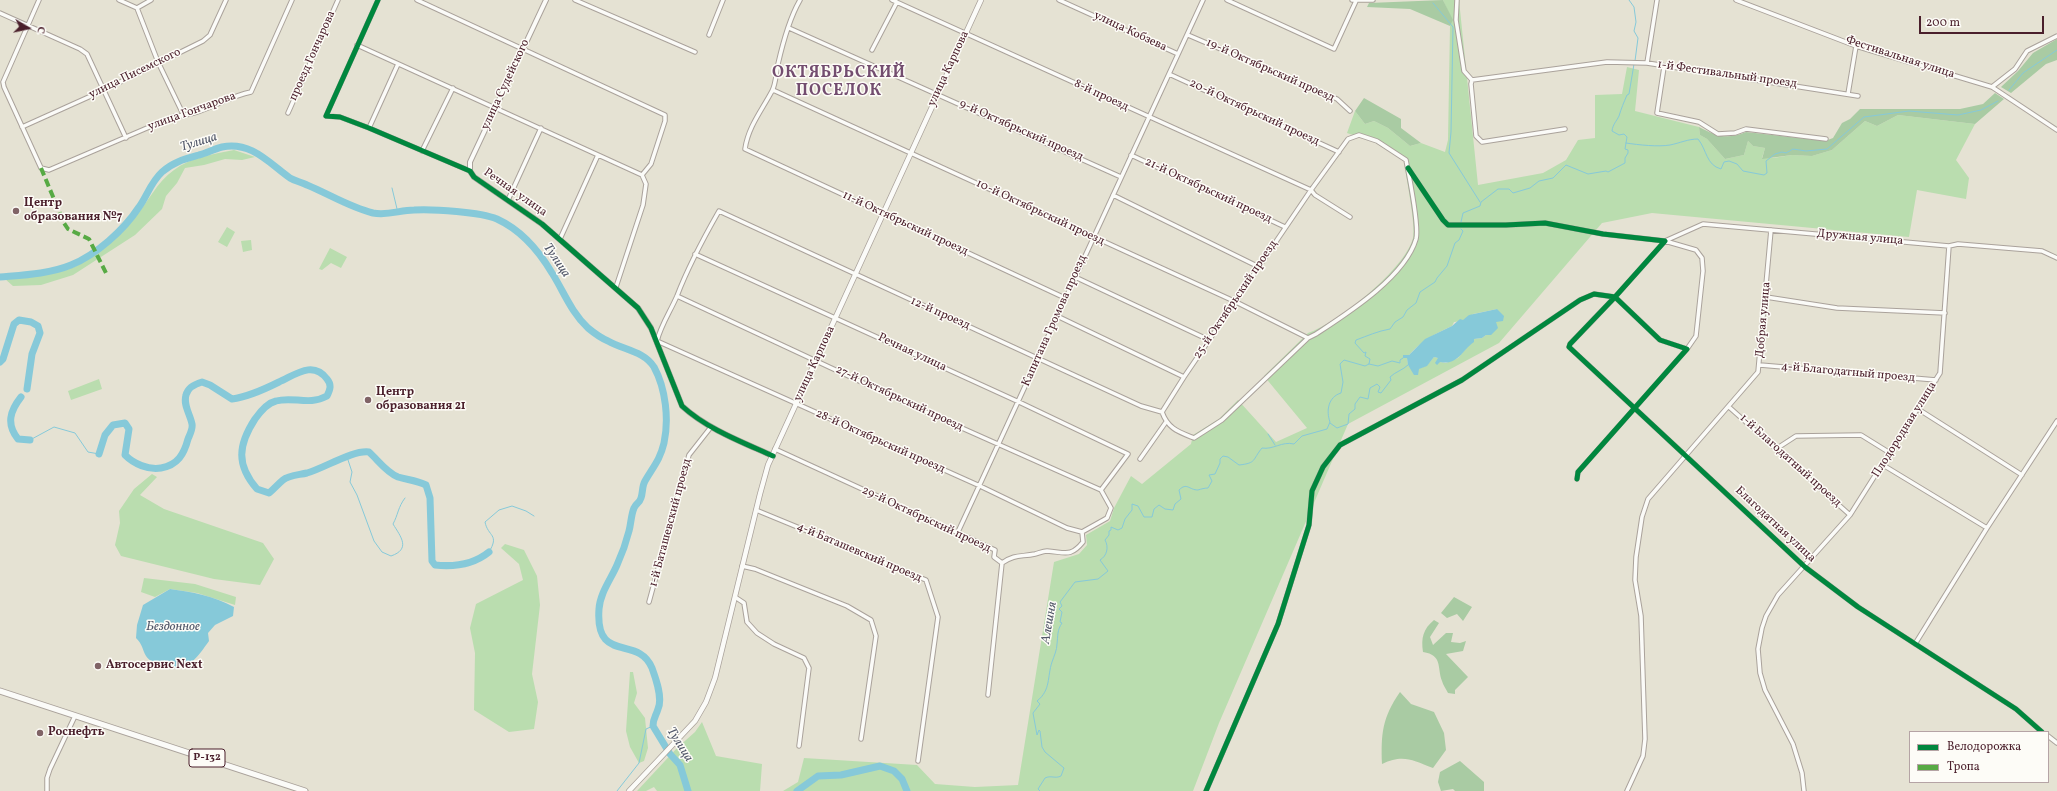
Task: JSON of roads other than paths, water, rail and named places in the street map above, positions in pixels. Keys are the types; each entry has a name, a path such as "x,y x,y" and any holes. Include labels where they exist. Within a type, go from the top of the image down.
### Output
{"main road":[{"name":"улица Карпова","path":"629,791 680,737 701,712 710,692 756,510 775,450 981,0"},
{"name":"Р-132","path":"0,691 305,791"}],"street":[{"path":"22,127 2,88 2,81 39,0"},
{"path":"119,0 137,8 158,62 184,116"},
{"path":"137,8 151,0"},
{"name":"улица Писемского","path":"22,127 207,39 226,0"},
{"name":"улица Гончарова","path":"22,127 40,168 49,170 175,116 184,116 236,95 251,92 292,0"},
{"name":"проезд Гончарова","path":"288,113 338,0"},
{"path":"378,0 357,45 496,107 642,175 646,184 643,205 616,287"},
{"path":"417,0 665,115 665,121 650,164 642,175"},
{"name":"улица Судейского","path":"470,171 470,162 546,0"},
{"path":"575,0 695,52"},
{"path":"709,35 723,0"},
{"path":"773,90 783,43 794,10 800,0"},
{"name":"8-й проезд","path":"892,0 1311,190"},
{"name":"улица Кобзева","path":"1059,0 1178,54"},
{"name":"Капитана Громова проезд","path":"957,534 1019,402 1092,238 1150,118 1203,0"},
{"path":"1227,0 1334,49 1354,1 1373,0"},
{"path":"1457,0 1456,20 1464,71 1472,80 1471,84 1476,136 1482,142 1566,129"},
{"name":"1-й Фестивальный проезд","path":"1657,0 1647,63 1664,67 1858,96"},
{"name":"Фестивальная улица","path":"1736,0 1856,46 1992,87 2057,130"},
{"path":"872,50 897,2"},
{"path":"0,13 87,54 126,138"},
{"name":"9-й Октябрьский проезд","path":"789,28 1121,176"},
{"name":"19-й Октябрьский проезд","path":"1188,35 1337,99 1350,111"},
{"path":"1992,87 2015,69 2027,51 2057,36"},
{"name":"Речная улица","path":"357,45 326,116 340,117 369,128 470,171 474,177 508,200 560,239 616,287 638,308 651,328 656,341"},
{"path":"1848,94 1856,46"},
{"path":"1472,80 1606,62 1647,63"},
{"path":"369,128 398,64"},
{"path":"1664,67 1657,114 1699,122 1718,134 1735,133 1746,128 1826,139"},
{"name":"20-й Октябрьский проезд","path":"1169,74 1339,152"},
{"path":"422,151 453,88"},
{"name":"11-й Октябрьский проезд","path":"773,90 763,104 753,125 745,149 883,215 1065,298"},
{"name":"10-й Октябрьский проезд","path":"773,90 1092,238 1236,302 1308,338"},
{"path":"508,200 541,128"},
{"name":"25-й Октябрьский проезд","path":"1162,412 1184,376 1236,302 1285,227 1348,139 1359,135 1377,141 1406,160 1408,168"},
{"path":"560,239 598,155"},
{"name":"21-й Октябрьский проезд","path":"1131,155 1285,227"},
{"path":"1408,168 1443,220 1448,225 1506,225 1546,222 1603,234 1665,241 1696,250 1702,258 1703,271 1696,336 1687,349 1578,472 1577,479"},
{"path":"1162,412 1166,422 1178,432 1194,438 1222,420 1308,338 1363,303 1394,273 1410,253 1416,237 1408,168"},
{"path":"1311,190 1315,195 1350,217"},
{"path":"1113,195 1259,267"},
{"name":"12-й проезд","path":"695,254 718,211 1141,406 1162,412"},
{"name":"Дружная улица","path":"1665,241 1703,224 1949,246 1958,244 2042,251 2057,258"},
{"name":"Добрая улица","path":"1627,791 1642,756 1645,739 1640,616 1635,580 1636,557 1642,517 1648,499 1758,372 1760,365 1771,230"},
{"path":"1615,297 1665,241"},
{"name":"Плодородная улица","path":"1804,791 1802,772 1793,744 1765,690 1760,673 1758,649 1762,628 1772,604 1778,595 1805,567 1850,515 1940,373 1949,246"},
{"path":"695,254 690,268 679,288 677,296 667,313 656,341 682,406 690,414 711,427 773,456"},
{"name":"Речная улица","path":"695,254 1019,402 1128,454 1100,490"},
{"path":"1075,277 1209,340"},
{"path":"1206,791 1278,624 1309,525 1312,490 1323,467 1340,445 1462,380 1580,300 1594,294 1615,297 1660,340 1687,349"},
{"name":"27-й Октябрьский проезд","path":"677,296 999,445 1100,490"},
{"name":"Благодатная улица","path":"1615,297 1570,344 1569,347 1805,567 1858,607 2016,709 2041,731"},
{"path":"1766,298 1837,308 1945,313"},
{"path":"1057,316 1184,376"},
{"name":"28-й Октябрьский проезд","path":"656,341 980,486 1067,528 1082,532"},
{"name":"4-й Благодатный проезд","path":"1760,365 1936,380"},
{"name":"1-й Благодатный проезд","path":"1729,407 1850,515"},
{"path":"1918,409 2022,475"},
{"path":"1915,644 1987,528 2057,421"},
{"path":"1140,460 1166,422"},
{"name":"1-й Баташевский проезд","path":"649,602 689,455 711,427"},
{"path":"1776,449 1796,436 1861,435 1890,453"},
{"name":"29-й Октябрьский проезд","path":"775,450 995,550 994,557 1002,563 1012,556 1035,554 1045,551 1066,554 1076,550 1083,542 1082,532"},
{"path":"1882,465 1987,528"},
{"path":"1082,532 1107,518 1111,508 1100,490"},
{"name":"4-й Баташевский проезд","path":"756,510 926,580 938,617 918,761"},
{"path":"988,695 1002,563"},
{"path":"742,566 755,569 847,606 871,620 876,636 860,739"},
{"path":"735,597 744,603 747,622 757,633 780,647 804,658 809,668 799,746"},
{"path":"47,791 47,778 50,769 75,716"},
{"path":"2049,737 2057,743"}],"water":[{"path":"1497,309 1504,316 1503,321 1496,322 1498,328 1491,335 1474,339 1474,342 1460,356 1451,362 1440,362 1437,365 1435,363 1438,358 1434,357 1427,366 1419,369 1418,375 1414,375 1408,365 1407,358 1403,358 1403,355 1409,355 1425,339 1452,326 1460,319 1463,320 1469,315"},
{"name":"Бездонное","path":"170,589 203,595 234,607 233,616 215,625 208,633 209,641 200,654 190,663 178,668 162,666 151,661 147,658 136,638 137,625 143,605"}],"waterway":[{"path":"1629,0 1634,7 1636,22 1634,31 1638,38 1635,61"},
{"path":"1433,3 1453,27 1451,132 1449,153 1480,202"},
{"path":"2009,90 2023,73 2057,50"},
{"name":"Алешня","path":"1461,222 1463,213 1480,206 1481,202 1498,189 1509,189 1513,193 1530,188 1539,181 1553,178 1566,165 1588,174 1608,172 1625,163 1625,158 1628,153 1628,150 1625,149 1627,137 1624,134 1619,135 1612,131 1627,95 1629,94 1634,64"},
{"path":"1626,143 1648,146 1665,146 1698,139 1710,161 1716,167 1721,169 1724,162 1729,161 1737,164 1743,171 1764,175 1767,173 1766,161 1775,154 1782,152 1786,153 1793,149 1806,151 1827,149 1864,117 1909,111 1958,115 1981,110 1998,101"},
{"name":"Тулица","path":"0,277 45,272 63,268 80,261 109,241 126,224 133,216 155,180 162,172 175,163 222,147 232,146 251,150 292,179 347,204 373,213 378,214 409,210 423,210 480,214 497,219 514,229 529,242 547,265 572,309 582,322 590,330 603,338 645,357 654,367 661,385 664,395 666,415 664,443 658,459 644,483 642,496 633,511 627,540 617,565 601,597 599,609 600,626 604,637 610,643 637,652 646,658 652,668 660,700 653,726 670,754 680,765 688,791"},
{"path":"392,188 398,213"},
{"name":"Алешня","path":"1040,791 1038,789 1045,778 1061,776 1064,768 1045,752 1042,747 1040,731 1039,730 1037,735 1033,713 1040,704 1037,701 1047,688 1050,668 1056,648 1058,631 1062,623 1060,622 1062,612 1059,609 1062,606 1060,602 1075,582 1098,579 1108,571 1100,560 1107,551 1105,540 1109,535 1111,527 1118,530 1122,528 1125,519 1132,510 1132,504 1138,506 1144,517 1152,517 1154,509 1159,505 1165,509 1173,510 1175,504 1181,499 1179,490 1182,488 1186,486 1195,490 1208,488 1212,481 1209,475 1215,474 1220,463 1220,459 1223,456 1228,457 1239,465 1249,463 1254,460 1262,448 1270,448 1290,443 1294,444 1302,436 1327,429 1330,422 1328,413 1329,405 1333,398 1341,393 1343,382 1340,364 1344,360 1365,366 1369,364 1370,359 1365,356 1366,352 1364,353 1355,343 1356,340 1390,329 1395,322 1403,317 1407,310 1416,303 1420,292 1435,282 1447,266 1455,243 1459,240 1463,231 1461,229"},
{"path":"0,362 3,359 14,324 19,320 31,322 38,326 40,333 32,354 27,389"},
{"path":"1369,364 1378,366 1392,361 1400,363 1400,360 1403,358"},
{"path":"1330,423 1337,428 1348,424 1349,414 1355,409 1355,404 1360,397 1368,399 1370,388 1377,384 1380,387 1378,392 1381,393 1391,380 1390,377 1408,365"},
{"path":"99,454 105,435 113,425 125,423 129,429 125,455 137,464 146,467 167,467 176,461 182,454 191,432 192,424 185,399 188,390 192,386 202,382 210,385 232,399 256,392 298,373 316,370 322,373 330,383 330,390 327,396 320,399 307,401 282,400 273,402 261,411 249,428 243,446 243,463 245,472 257,489 269,493 288,477 314,471 355,454 369,452 394,475 426,485 430,498 432,561 435,565 449,566 463,564 476,560 489,552"},
{"path":"21,397 12,412 12,428 18,439 30,440"},
{"path":"30,440 54,427 75,433 88,452 99,454"},
{"path":"1268,434 1275,445"},
{"path":"347,457 352,472 350,482 357,495 374,541 382,552 391,556 401,550 403,546 401,538 393,524 405,498"},
{"path":"489,552 493,539 486,527 485,522 499,510 512,506 526,511 534,516"},
{"path":"617,791 639,763 646,729 653,726"},
{"name":"Тулица","path":"797,791 818,776 841,775 880,766 894,771 902,779 907,791"}],"place":[{"name":"Центр образования №7","path":"16,211"},
{"name":"Центр образования 21","path":"368,400"},
{"name":"Автосервис Next","path":"98,666"},
{"name":"Роснефть","path":"40,733"}],"district":[{"name":"ОКТЯБРЬСКИЙ ПОСЕЛОК","path":"839,83"}]}
